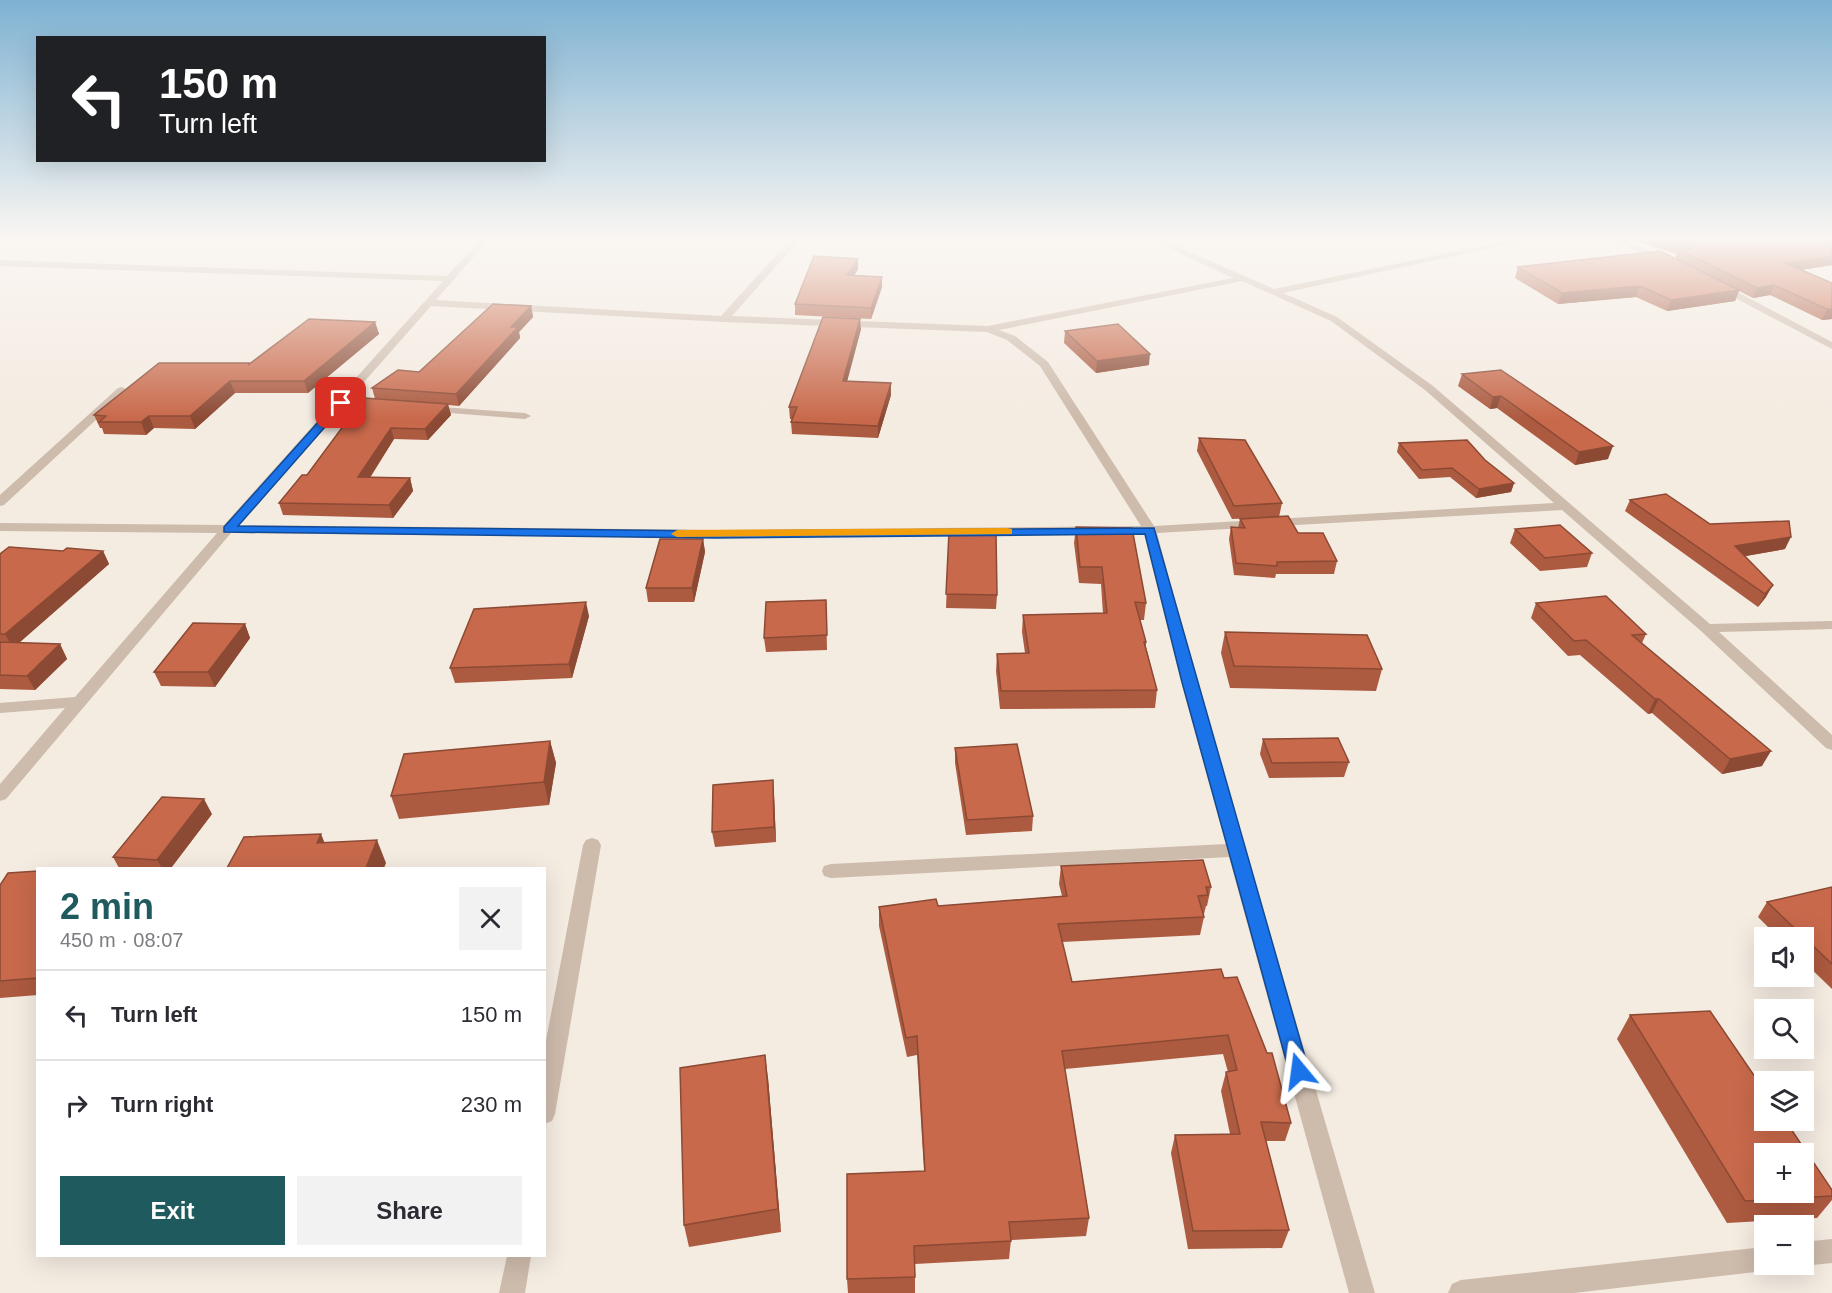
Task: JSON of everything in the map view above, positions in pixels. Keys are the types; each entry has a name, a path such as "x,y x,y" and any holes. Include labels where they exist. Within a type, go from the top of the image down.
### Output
{"street":[{"path":"0,795 228,529 347,403 434,298"},
{"path":"724,319 742,298"},
{"path":"430,303 724,319 988,329 1143,298"},
{"path":"1288,298 1334,320 1429,388 1706,628 1832,744"},
{"path":"1742,298 1832,346"},
{"path":"988,329 1011,338 1044,364 1150,530 1236,850 1362,1293"},
{"path":"0,502 122,390"},
{"path":"422,408 525,416"},
{"path":"0,527 715,534 1150,530 1564,506"},
{"path":"1706,628 1832,625"},
{"path":"0,708 80,702"},
{"path":"546,1103 592,845"},
{"path":"831,871 1236,850"},
{"path":"1814,1253 1832,1251"},
{"path":"512,1293 519,1257"},
{"path":"1461,1293 1754,1260"}],"building":[{"path":"797,298 874,298 871,308 795,304"},
{"path":"1803,298 1832,298 1832,309"},
{"path":"493,304 531,306 511,327 518,327 456,394 372,388 398,370 419,372"},
{"path":"823,317 860,319 843,381 891,383 878,426 791,422 797,407 789,407"},
{"path":"309,319 375,322 304,381 230,381 190,416 149,416 141,422 99,422 106,416 94,415 159,363 250,363 248,365"},
{"path":"1118,324 1150,354 1097,361 1065,331"},
{"path":"1501,370 1613,446 1579,452 1501,396 1493,397 1462,374"},
{"path":"364,398 448,404 425,429 391,428 358,477 410,478 389,505 279,503 302,475 307,475"},
{"path":"1199,438 1245,440 1282,503 1234,506"},
{"path":"1467,440 1485,460 1514,483 1479,489 1452,468 1422,470 1399,443"},
{"path":"1666,494 1710,524 1789,521 1791,537 1735,546 1773,585 1765,594 1630,500"},
{"path":"1288,516 1298,533 1323,533 1337,561 1277,562 1277,566 1236,563 1231,527 1245,528 1240,519"},
{"path":"1560,525 1592,553 1545,558 1515,529"},
{"path":"1076,527 1132,528 1146,603 1135,602 1157,690 1001,691 997,654 1029,653 1023,615 1107,613 1102,567 1080,567"},
{"path":"949,532 996,533 997,595 946,594"},
{"path":"660,539 703,539 692,588 646,588"},
{"path":"9,547 103,551 5,634 0,634 0,554"},
{"path":"1606,596 1646,634 1632,635 1771,751 1730,759 1586,640 1574,641 1536,603"},
{"path":"826,600 827,635 764,638 766,602"},
{"path":"586,602 569,664 450,668 474,609"},
{"path":"193,623 245,624 208,672 154,672"},
{"path":"1225,632 1367,635 1382,669 1234,666"},
{"path":"0,642 60,644 27,676 0,675"},
{"path":"1338,738 1349,762 1272,763 1263,739"},
{"path":"550,741 544,782 391,796 404,754"},
{"path":"1017,744 1033,816 967,820 955,748"},
{"path":"773,780 774,827 712,832 713,785"},
{"path":"162,797 204,799 157,860 113,857"},
{"path":"321,834 317,843 377,840 366,867 228,867 244,837"},
{"path":"1203,860 1211,887 1206,887 1208,895 1198,896 1204,917 1058,924 1072,982 1221,969 1224,978 1237,977 1267,1053 1272,1053 1291,1123 1261,1122 1289,1230 1193,1231 1175,1135 1240,1134 1226,1072 1237,1070 1228,1035 1062,1051 1089,1218 1009,1222 1011,1241 914,1246 915,1277 847,1279 847,1174 925,1171 917,1036 906,1038 879,907 936,899 938,906 1067,896 1061,866"},
{"path":"36,871 36,978 0,981 0,885 8,873"},
{"path":"1832,887 1832,964 1814,947 1814,927 1793,927 1767,902"},
{"path":"1710,1011 1754,1075 1754,1131 1792,1131 1800,1143 1754,1143 1754,1200 1745,1201 1630,1015"},
{"path":"765,1055 778,1209 684,1225 680,1068"},
{"path":"1814,1163 1832,1190 1832,1196 1814,1197"}],"slow traffic":[{"path":"677,534 1007,531"}],"route":[{"path":"341,403 228,529 715,534 1150,530 1189,682 1299,1071"}]}
